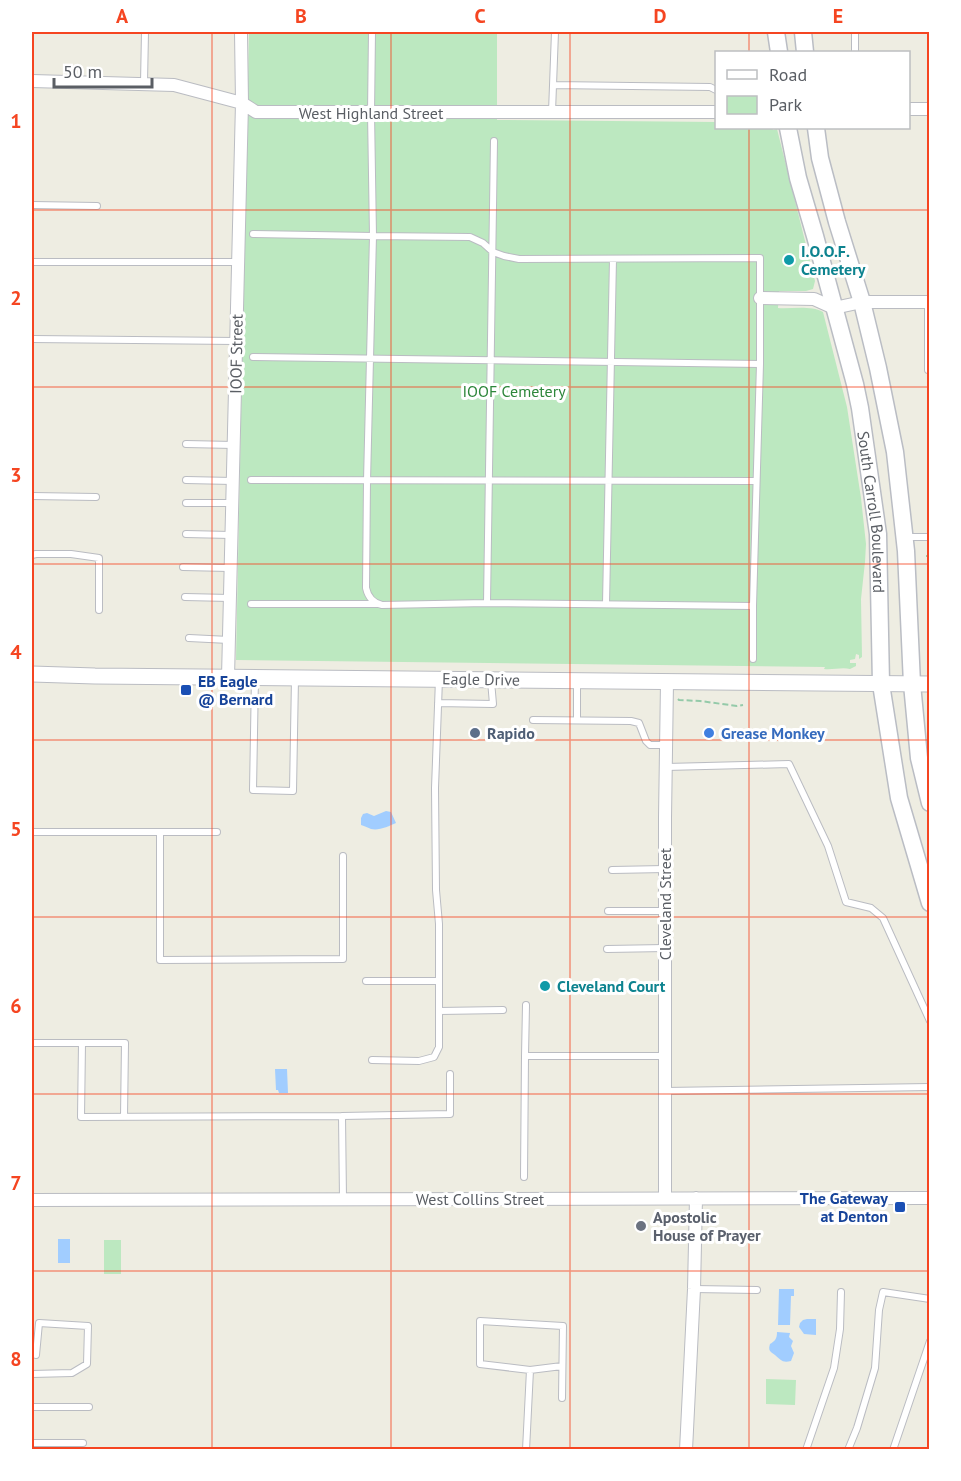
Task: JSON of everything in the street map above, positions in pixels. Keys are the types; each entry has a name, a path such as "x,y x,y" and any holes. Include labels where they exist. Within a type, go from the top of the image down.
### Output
{"main road":[{"path":"776,32 779,51"},
{"path":"803,32 805,51"},
{"name":"South Carroll Boulevard","path":"788,129 798,178 855,384 879,534 881,684 899,798 928,897"},
{"name":"South Carroll Boulevard","path":"816,129 820,158 879,368 896,452 905,537 912,684 919,758 930,803"}],"street":[{"name":"IOOF Street","path":"228,676 242,103 241,32"},
{"name":"West Highland Street","path":"32,81 174,85 242,103 256,112 715,112"},
{"path":"910,109 930,109"},
{"path":"760,298 814,299 834,308 862,302 929,302"},
{"name":"Eagle Drive","path":"32,674 930,684"},
{"name":"Cleveland Street","path":"665,1198 667,682"},
{"path":"686,1449 696,1198"},
{"name":"West Collins Street","path":"32,1200 930,1198"}],"lane":[{"path":"144,83 145,32"},
{"path":"372,32 373,236 366,588 369,597 379,604"},
{"path":"552,112 555,32"},
{"path":"855,32 855,51"},
{"path":"553,85 710,87 715,89"},
{"path":"487,603 494,141"},
{"path":"32,205 97,206"},
{"path":"253,234 470,237 483,243 493,252 519,259 760,258 760,364 753,659"},
{"path":"606,604 613,259"},
{"path":"32,262 238,262"},
{"path":"928,370 929,302"},
{"path":"32,339 236,341"},
{"path":"253,357 760,364"},
{"path":"186,444 234,445"},
{"path":"186,480 233,480"},
{"path":"251,480 756,481"},
{"path":"32,496 96,497"},
{"path":"186,503 232,503"},
{"path":"186,534 231,535"},
{"path":"905,537 930,537"},
{"path":"32,555 72,554 99,558 99,610"},
{"path":"183,567 230,568"},
{"path":"185,597 230,597"},
{"path":"251,604 487,603 753,606"},
{"path":"189,638 229,640"},
{"path":"255,677 253,790 293,791 295,677"},
{"path":"372,1060 419,1061 434,1057 439,1047 439,924 436,890 435,800 439,678"},
{"path":"438,703 493,704 491,679"},
{"path":"577,680 577,720"},
{"path":"533,720 631,721 639,723 650,745 666,745"},
{"path":"666,767 789,764 828,846 846,902 871,908 883,918 930,1021"},
{"path":"32,832 217,832"},
{"path":"160,832 160,960 343,959 343,856"},
{"path":"612,870 665,869"},
{"path":"608,911 665,911"},
{"path":"607,949 665,948"},
{"path":"366,981 439,981"},
{"path":"590,986 665,987"},
{"path":"524,1177 526,1005"},
{"path":"439,1011 503,1010"},
{"path":"32,1043 125,1043 124,1117"},
{"path":"82,1043 81,1117 450,1114 450,1074"},
{"path":"525,1056 665,1056"},
{"path":"665,1091 930,1087"},
{"path":"342,1116 343,1199"},
{"path":"694,1289 757,1290"},
{"path":"806,1449 834,1368 840,1329 842,1292"},
{"path":"848,1449 857,1428 875,1368 879,1310 883,1293 930,1299"},
{"path":"562,1366 530,1370 480,1364 480,1321 563,1326 562,1398"},
{"path":"32,1374 72,1373 87,1364 88,1326 39,1323 36,1355"},
{"path":"893,1449 930,1341"},
{"path":"526,1449 530,1370"},
{"path":"32,1407 89,1407"},
{"path":"32,1443 83,1443"}],"path":[{"path":"680,700 743,705"}],"green space":[{"name":"IOOF Cemetery","path":"249,32 497,32 497,120 715,122 715,129 777,129 815,281 813,289 806,291 779,291 778,308 807,308 823,312 847,407 861,498 866,544 861,599 862,657 859,659 859,655 856,654 855,659 850,660 850,663 856,663 856,666 850,669 824,669 825,667 236,660"},
{"path":"104,1240 121,1240 121,1274 104,1274"},
{"path":"766,1379 796,1380 795,1405 766,1404"}],"water":[{"path":"386,811 391,812 396,823 377,829 361,825 363,814 374,816"},
{"path":"275,1069 287,1069 288,1093 279,1093 276,1090"},
{"path":"58,1239 70,1239 70,1263 58,1263"},
{"path":"779,1289 794,1289 794,1296 791,1296 790,1325 778,1325"},
{"path":"816,1319 816,1335 804,1334 799,1327 803,1320"},
{"path":"777,1332 790,1333 794,1353 791,1361 782,1361 770,1351 770,1344 775,1340"}],"place":[{"name":"I.O.O.F. Cemetery","path":"789,260"},
{"name":"EB Eagle @ Bernard","path":"186,690"},
{"name":"Rapido","path":"475,733"},
{"name":"Grease Monkey","path":"709,733"},
{"name":"Cleveland Court","path":"545,986"},
{"name":"The Gateway at Denton","path":"900,1207"},
{"name":"Apostolic House of Prayer","path":"641,1226"}]}
